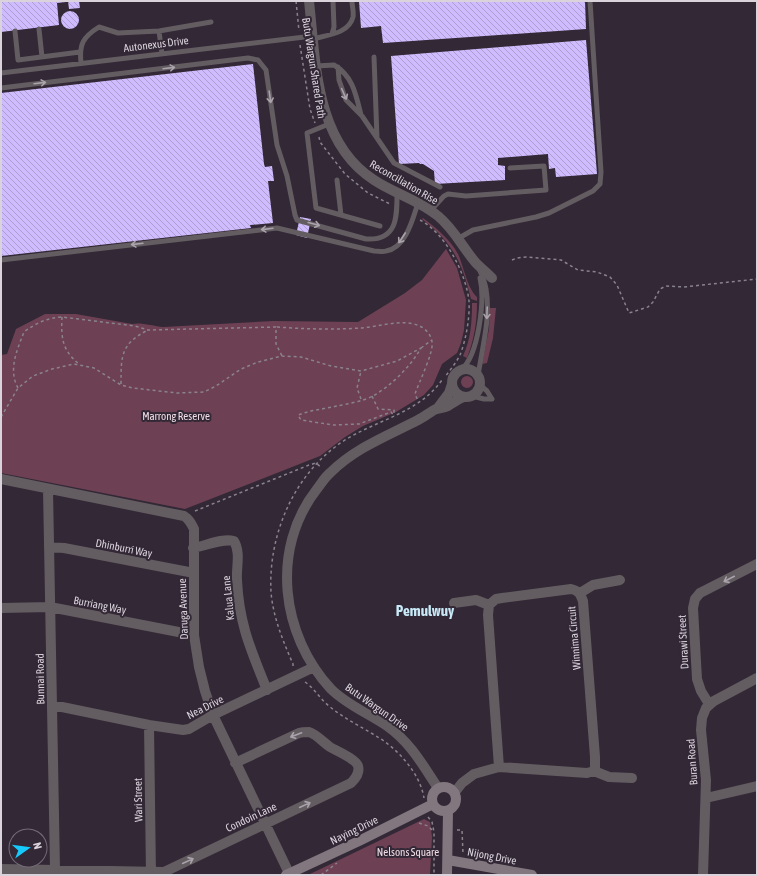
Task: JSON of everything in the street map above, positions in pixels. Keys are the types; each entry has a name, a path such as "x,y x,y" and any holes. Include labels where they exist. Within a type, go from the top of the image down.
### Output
{"street":[{"name":"Reconciliation Rise","path":"309,1 316,66 321,94 329,124 335,138 360,169 374,181 418,203 439,216 459,238 476,262 492,278"},
{"path":"461,370 470,370 479,380"},
{"name":"Butu Wargun Drive","path":"437,409 449,393 454,375 461,370"},
{"name":"Butu Wargun Drive","path":"438,788 414,751 402,738 386,725 353,707 332,689 314,667 295,628 289,605 286,575 292,535 299,517 310,498 328,474 344,460 375,441 437,409 446,407 476,393 479,380"},
{"path":"452,384 456,393 468,396"},
{"path":"1,479 184,516"},
{"name":"Bunnai Road","path":"48,489 55,869"},
{"name":"Daruga Avenue","path":"184,516 188,518 194,529 194,635 199,667 205,691 213,716 265,824 287,874"},
{"name":"Kalua Lane","path":"193,548 203,547 225,540 234,541 237,546 239,551 237,574 238,600 241,617 245,636 267,690"},
{"name":"Dhinburri Way","path":"49,547 64,548 194,573"},
{"name":"Durawi Street","path":"710,704 701,692 697,679 693,608 695,599 700,593 757,564"},
{"path":"580,593 593,585 620,580"},
{"name":"Winnima Circuit","path":"489,605 496,599 502,598 571,589 577,590 580,593 583,601 596,768 594,772"},
{"path":"454,603 476,600 489,605 489,630 499,767"},
{"name":"Burriang Way","path":"1,608 50,607 194,635"},
{"name":"Nea Drive","path":"52,707 62,707 149,726 183,730 190,729 213,716 314,667"},
{"path":"710,704 718,698 757,678"},
{"name":"Buran Road","path":"703,875 706,780 701,723 704,712 710,704"},
{"name":"Wari Street","path":"149,726 151,873"},
{"name":"Condoin Lane","path":"1,868 151,873 164,872 351,783 358,775 359,770 358,764 313,734 304,732 235,763"},
{"path":"455,792 462,783 474,774 499,767 586,773 594,772 609,777 632,778"},
{"path":"706,798 757,786"},
{"path":"447,787 455,792 457,796 455,805 448,811 439,811 429,806 432,795 438,788 447,787"},
{"name":"Naying Drive","path":"287,874 359,841 429,806"},
{"path":"448,811 448,875"},
{"name":"Nijong Drive","path":"448,860 532,875"}],"lane":[{"path":"332,34 334,27 333,1"},
{"name":"Autonexus Drive","path":"1,73 332,34 342,31 348,27 353,17 352,1"},
{"path":"459,238 473,230 549,213 593,191 600,184 601,172 590,1"},
{"path":"81,63 80,52 82,41 99,26 118,34 159,31 211,22"},
{"path":"39,29 42,57"},
{"path":"15,31 18,60 80,52"},
{"path":"159,31 162,54"},
{"path":"374,57 377,138"},
{"path":"1,88 248,58 258,60 266,70 277,145 287,176 297,220 366,239 376,240 385,236 391,230 397,217 397,192"},
{"path":"316,66 334,65 348,76 362,116"},
{"path":"338,67 339,80 346,100 362,116 394,163 440,187"},
{"path":"329,124 307,133 316,208 380,226"},
{"path":"431,210 444,196 448,194 466,196 546,190 544,166 510,168"},
{"path":"337,180 341,215"},
{"path":"1,260 277,228 374,251 387,251 397,246 404,238 418,203"},
{"path":"461,370 466,366 475,348 480,321 481,282 476,262"},
{"path":"468,396 484,399 492,398 479,380 487,323 487,305 486,289 476,262"}],"path":[{"name":"Butu Wargun Shared Path","path":"296,1 310,109 320,142 345,174 368,193 397,208"},
{"path":"413,217 424,222 434,231 452,254 460,268 469,301 467,330 460,356 437,387 419,403 342,442 316,463 300,484 279,526 271,571 271,592 278,623 293,664 293,670 299,680 306,682 328,705 352,723 377,736 394,750 408,765 422,787 429,806 428,818 432,822 434,832 434,875"},
{"path":"512,260 526,257 561,260 578,270 597,272 610,277 617,285 630,313 648,307 653,302 660,289 666,286 684,287 757,279"},
{"path":"18,388 14,382 13,366 24,332 50,318 62,317 135,326 148,330 276,327 307,330 332,330 389,324 413,324 420,326 427,331 432,340 433,349 415,394 419,403"},
{"path":"62,317 62,342 69,355 80,366"},
{"path":"276,327 276,344 282,356"},
{"path":"121,385 121,368 127,347 131,341 148,330"},
{"path":"1,417 18,388 33,376 52,369 74,364 94,368 121,385 133,388 176,393 204,392 242,369 258,362 282,356 301,357 331,366 361,371 397,361 421,348 432,340"},
{"path":"394,416 390,412 359,424 333,426 301,420 298,415 311,410 336,406 372,396 390,384 408,366 421,348"},
{"path":"361,371 357,388 361,399"},
{"path":"372,396 378,408 394,410 394,416"},
{"path":"316,463 321,467"},
{"path":"184,516 316,463"}],"green space":[{"path":"423,218 442,234 455,249 471,288 477,297 477,301 471,299 464,274 455,254 441,236 422,219"},
{"name":"Marrong Reserve","path":"446,249 457,268 466,300 464,330 457,353 442,364 433,385 424,395 396,412 363,426 345,437 320,456 185,509 1,473 1,355 7,354 16,329 45,314 76,314 132,324 163,327 273,321 358,322 405,293 422,280"},
{"path":"472,303 477,303 475,331 467,358 463,356 468,343 472,316"},
{"path":"490,308 496,308 493,338 487,363 482,364 489,329"},
{"path":"465,376 469,376 473,382 469,388 465,388 461,384 461,380"},
{"name":"Nelsons Square","path":"424,819 430,822 432,837 430,875 308,875"}],"building":[{"path":"1,1 66,2 57,3 59,25 1,32"},
{"path":"68,1 79,1 80,8 69,9"},
{"path":"359,1 585,1 586,29 383,43 381,26 361,28"},
{"path":"70,11 76,14 79,20 76,26 70,29 64,26 61,20 64,14"},
{"path":"586,40 597,174 556,177 555,168 549,169 548,154 498,158 498,165 505,166 505,180 435,184 434,171 423,164 399,164 391,56"},
{"path":"253,64 264,164 265,167 272,166 274,181 268,181 273,223 250,225 251,228 1,256 1,93"},
{"path":"300,217 311,219 307,238 296,235"}],"district":[{"name":"Pemulwuy","path":"425,611"}]}
